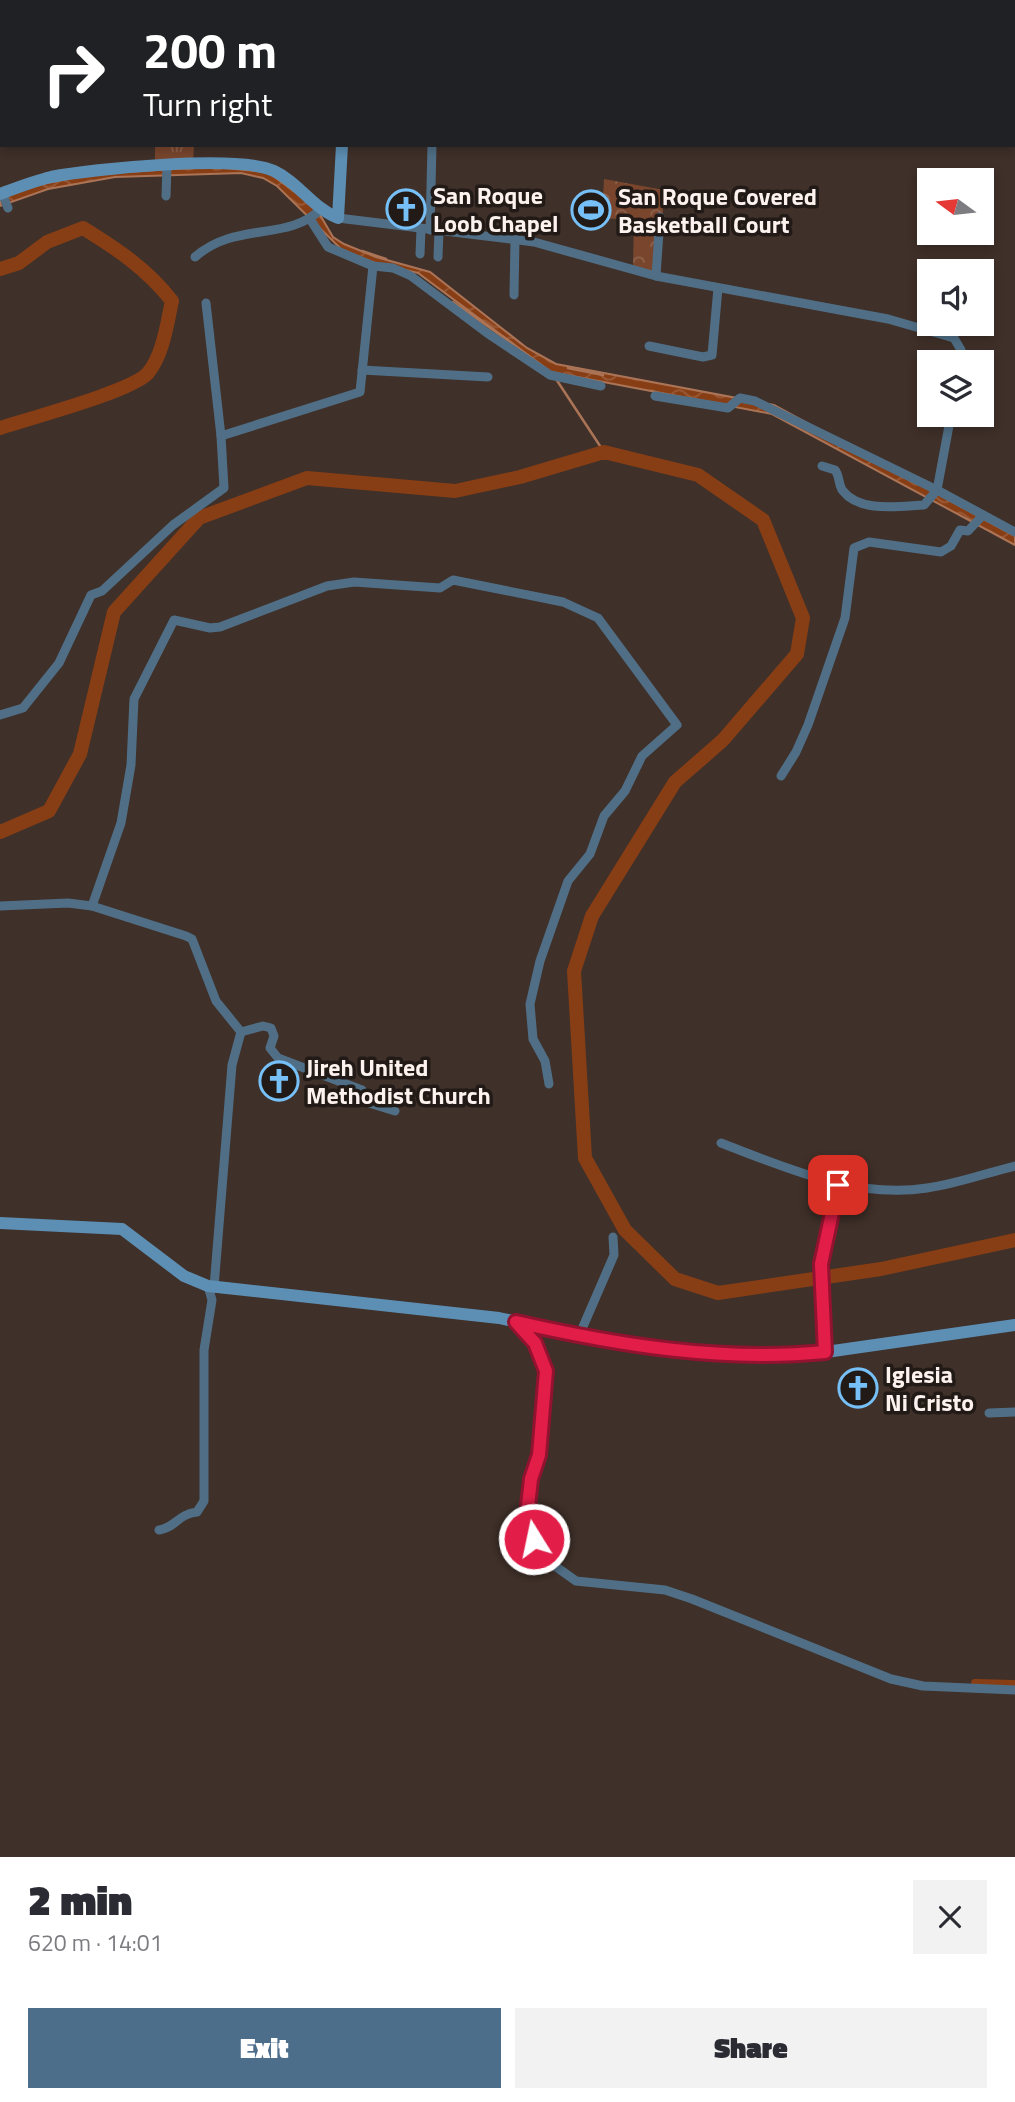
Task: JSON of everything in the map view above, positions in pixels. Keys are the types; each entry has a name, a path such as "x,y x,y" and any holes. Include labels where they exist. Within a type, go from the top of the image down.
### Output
{"street":[{"path":"338,218 342,147"},
{"path":"432,147 430,230 438,257"},
{"path":"8,208 2,194 48,178 72,174 167,171 238,164 274,171 320,210 338,218 515,239 656,276 866,314 947,335 959,344 960,350"},
{"path":"166,196 167,171"},
{"path":"195,257 223,238 297,225 320,210"},
{"path":"656,276 660,217"},
{"path":"310,219 328,247 373,266 393,268 411,276 487,333 550,375 601,386"},
{"path":"420,254 430,230"},
{"path":"514,295 515,239"},
{"path":"220,436 360,392 373,266"},
{"path":"649,345 703,357 712,355 718,288"},
{"path":"0,715 23,708 59,663 91,595 102,591 173,525 223,488 206,303"},
{"path":"362,370 488,377"},
{"path":"655,396 728,408 740,398 770,407 980,518 1015,532"},
{"path":"822,466 835,470 841,489 852,499 886,508 924,505 934,494 948,427"},
{"path":"781,776 808,725 845,618 854,548 869,542 941,552 951,546 960,530 968,531 980,518"},
{"path":"92,906 121,823 131,765 134,699 173,620 210,628 220,627 327,586 354,582 440,587 453,580 538,596 585,610 598,618 677,725 642,756 625,791 604,816 590,854 568,881 540,961 530,1004 533,1040 545,1061 549,1084"},
{"path":"0,906 92,906 158,925 192,939 216,1002 241,1032"},
{"path":"241,1032 263,1026 271,1028 274,1036 270,1048 278,1058 362,1090 369,1103 395,1111"},
{"path":"159,1530 169,1528 183,1514 197,1512 204,1501 204,1350 212,1300 211,1286 232,1065 241,1032"},
{"path":"721,1143 838,1185 896,1191 928,1188 1015,1166"},
{"path":"825,1352 821,1264 838,1185"},
{"path":"0,1223 122,1229 184,1276 211,1286 516,1322 579,1336 690,1353 762,1356 825,1352 1015,1325"},
{"path":"579,1336 614,1255 613,1237"},
{"path":"516,1322 535,1343 546,1371 539,1455 531,1479 528,1506 534,1539 548,1562 576,1581 665,1590 692,1599 891,1679 923,1686 1015,1690"},
{"path":"989,1413 1015,1412"}],"green space":[{"path":"155,147 194,147 193,163 155,164"},
{"path":"604,179 664,190 660,274 633,267 634,220 602,218"},
{"name":"San Roque Covered Basketball Court","path":"582,192 601,192 600,228 582,228"}],"water":[{"path":"214,167 268,172 316,208 333,237 376,257 430,272 527,348 556,364 774,405 1015,536 1015,545 772,414 551,372 418,273 375,263 342,250 277,186 263,178 241,173 115,177 48,189 0,206 0,197 26,188 79,177"}],"waterway":[{"path":"0,269 19,263 47,242 83,228 131,260 172,301 164,339 148,373 102,396 0,428"},
{"path":"362,251 386,259"},
{"path":"453,302 513,344"},
{"path":"568,368 603,375"},
{"path":"556,379 604,452"},
{"path":"0,832 49,811 80,754 114,612 199,518 307,478 455,491 520,477 604,452 698,475 763,520 803,618 797,654 723,740 675,782 592,916 574,971 585,1158 625,1230 675,1279 718,1293 881,1269 1015,1240"},
{"path":"975,1683 1015,1684"}],"place":[{"name":"San Roque Loob Chapel","path":"406,209"},
{"name":"San Roque Covered Basketball Court","path":"591,210"},
{"name":"Jireh United Methodist Church","path":"279,1081"},
{"name":"Iglesia Ni Cristo","path":"858,1388"}],"route":[{"path":"534,1539 528,1506 531,1479 539,1455 546,1371 535,1343 516,1322 629,1346 690,1353 762,1356 825,1352 821,1264 828,1221 838,1185"}]}
